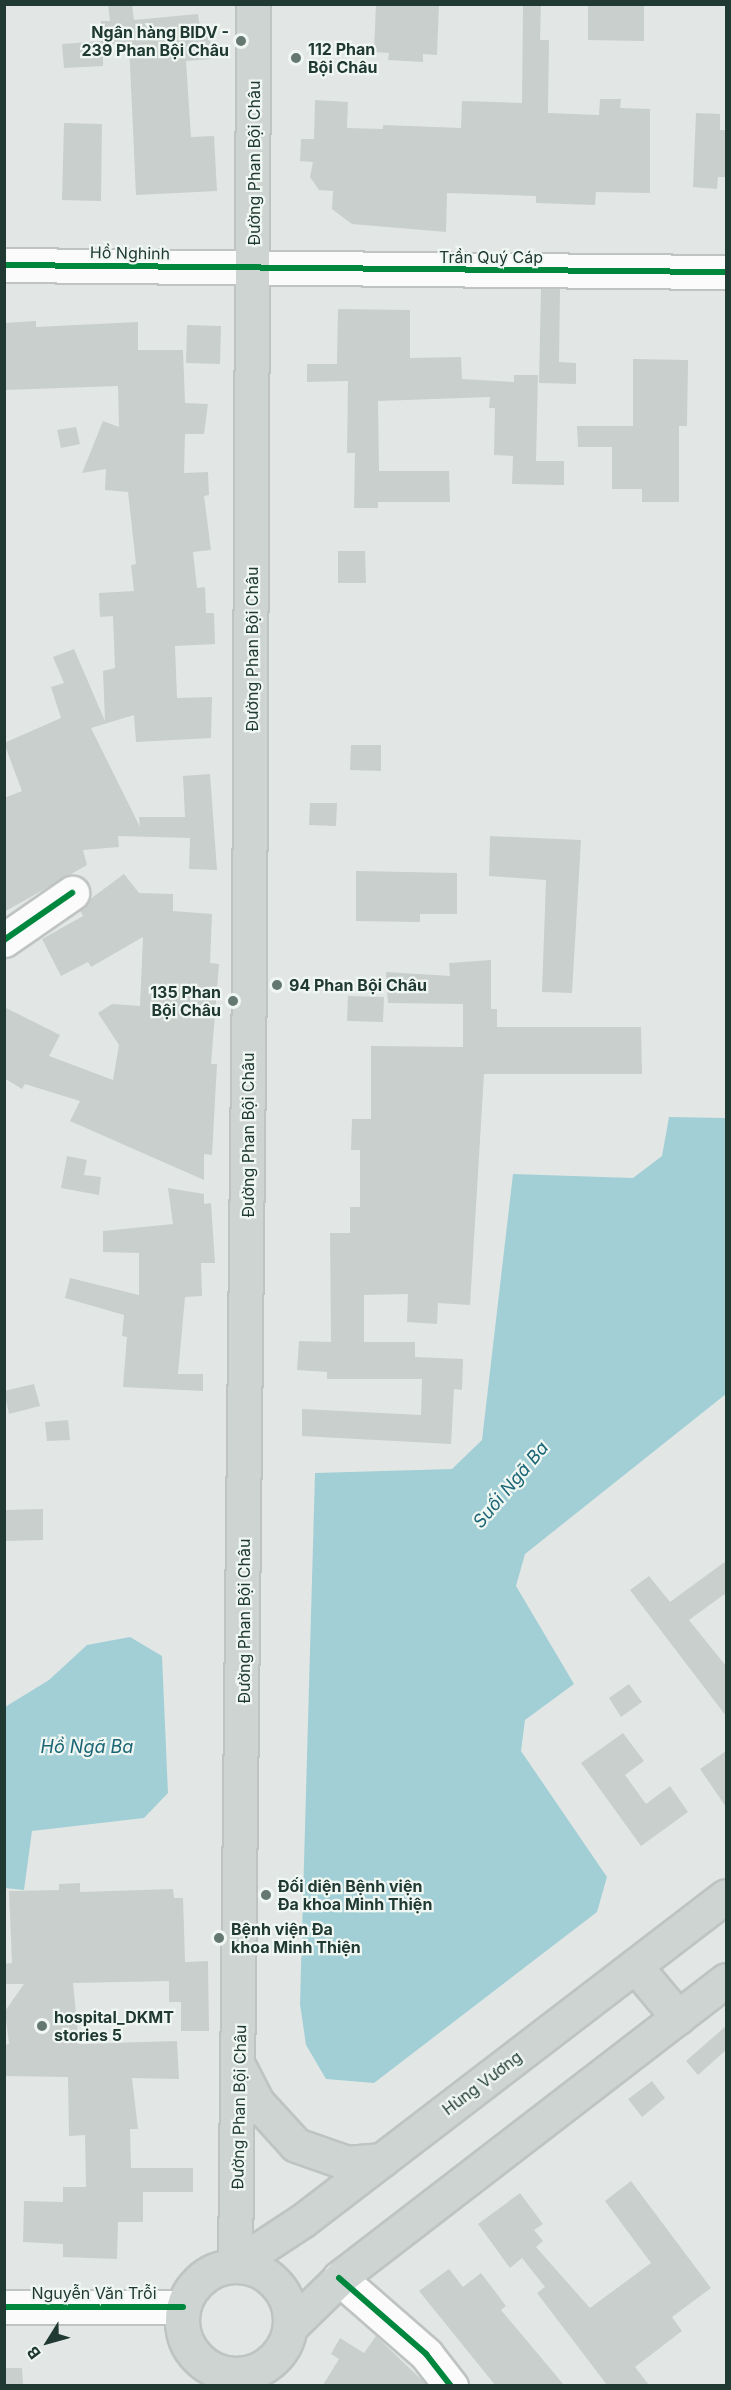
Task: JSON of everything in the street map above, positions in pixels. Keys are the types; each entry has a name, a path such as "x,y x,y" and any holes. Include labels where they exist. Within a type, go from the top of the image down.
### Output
{"main road":[{"name":"Đường Phan Bội Châu","path":"235,2265 240,2069 255,269 254,4"},
{"name":"Hùng Vương","path":"235,2265 382,2160 726,1896"},
{"path":"635,1966 678,2017"},
{"path":"291,2326 282,2291 270,2277 235,2265 202,2278 183,2307 185,2339 193,2354 235,2380 259,2370 278,2356 291,2326 339,2278 726,1980"},
{"path":"240,2069 256,2101 296,2145 347,2163 382,2160"}],"street":[{"name":"Hồ Nghinh","path":"4,265 255,269"},
{"name":"Trần Quý Cáp","path":"255,269 726,272"},
{"path":"6,936 72,893"},
{"path":"339,2278 426,2354 451,2385"},
{"name":"Nguyễn Văn Trỗi","path":"4,2307 183,2307"}],"water":[{"name":"Suối Ngã Ba","path":"669,1117 726,1118 726,1394 525,1554 516,1586 574,1684 525,1720 521,1751 607,1877 597,1912 374,2083 326,2079 306,2045 300,2004 315,1473 452,1469 482,1440 513,1174 633,1178 662,1156"},
{"name":"Hồ Ngã Ba","path":"130,1637 162,1656 168,1793 144,1818 32,1831 24,1890 5,1888 5,1707 49,1680 87,1645"}],"building":[{"path":"108,4 132,4 134,20 198,14 201,35 210,35 211,59 186,61 191,137 214,136 217,191 136,195 129,44 103,44 103,66 64,68 62,44 102,41 101,21 110,21"},
{"path":"376,4 439,4 437,55 423,54 423,62 388,60 389,53 374,52"},
{"path":"523,4 541,4 540,40 549,40 548,113 599,115 600,99 621,99 620,108 650,109 650,193 596,192 595,205 536,203 536,196 447,193 446,232 352,224 332,209 333,191 319,190 310,177 313,162 300,161 301,139 314,139 315,100 348,102 347,128 383,129 383,125 461,128 462,101 522,103"},
{"path":"588,4 644,4 644,41 588,40"},
{"path":"696,113 720,114 720,130 726,130 726,177 718,177 717,189 693,187"},
{"path":"64,123 102,124 101,201 62,200"},
{"path":"541,289 560,289 559,362 576,363 576,384 539,383"},
{"path":"338,309 410,310 410,358 461,357 462,379 514,382 514,375 538,375 536,461 564,461 564,485 512,484 513,456 494,455 495,408 489,408 490,397 378,401 379,471 449,471 450,502 378,502 378,508 354,508 355,453 347,453 348,381 307,382 307,364 337,364"},
{"path":"36,321 36,327 138,322 138,350 183,350 185,403 208,404 204,434 185,434 184,473 208,472 209,495 204,496 211,550 193,552 197,588 205,587 206,613 214,613 215,644 175,646 177,698 212,697 211,738 136,742 134,715 91,728 140,827 139,817 185,817 183,776 210,774 217,870 189,869 190,838 118,836 119,847 83,850 87,865 4,912 4,798 22,791 4,743 61,718 51,687 64,683 53,657 74,649 105,721 103,671 115,668 113,616 100,617 99,593 134,591 131,565 136,564 128,492 105,490 106,469 82,473 103,421 119,427 118,386 4,390 4,323"},
{"path":"187,325 221,326 220,364 186,363"},
{"path":"633,359 688,360 687,426 679,426 679,502 642,502 642,489 612,489 612,447 578,447 577,426 633,426"},
{"path":"76,427 80,444 61,448 57,430"},
{"path":"338,551 365,551 366,583 338,583"},
{"path":"351,745 381,745 381,771 350,770"},
{"path":"310,803 337,803 336,826 309,825"},
{"path":"490,836 581,840 572,993 542,992 546,880 489,876"},
{"path":"356,871 457,873 457,914 420,914 420,922 356,921"},
{"path":"124,874 139,893 173,894 173,911 212,914 210,963 219,964 211,1064 217,1064 212,1155 204,1154 204,1180 70,1121 80,1101 25,1084 22,1089 4,1078 4,1007 60,1035 49,1056 113,1080 119,1045 98,1013 112,1004 140,1006 143,937 91,967 88,962 61,976 42,939 83,916 80,910 89,900"},
{"path":"491,960 491,1009 497,1009 497,1027 641,1027 642,1074 484,1074 470,1305 438,1303 437,1324 407,1322 408,1294 364,1295 364,1342 415,1342 415,1357 463,1359 462,1390 454,1389 451,1444 302,1436 302,1409 421,1415 422,1379 327,1379 327,1372 297,1370 299,1341 331,1342 330,1233 350,1233 350,1207 360,1207 360,1150 351,1150 352,1119 371,1119 371,1046 463,1047 463,1004 388,1003 386,972 450,976 449,963"},
{"path":"348,996 384,997 383,1022 347,1021"},
{"path":"67,1156 87,1160 84,1175 101,1177 99,1195 61,1188"},
{"path":"168,1188 204,1194 204,1204 211,1203 215,1263 201,1263 202,1296 185,1297 178,1374 203,1374 203,1391 123,1387 127,1337 122,1336 124,1315 65,1298 70,1278 139,1295 139,1253 103,1252 103,1231 173,1224"},
{"path":"34,1384 40,1406 9,1414 4,1391"},
{"path":"68,1420 70,1440 47,1441 45,1422"},
{"path":"43,1509 43,1540 6,1541 6,1510"},
{"path":"726,1561 726,1593 689,1620 726,1666 726,1716 630,1590 649,1576 670,1602"},
{"path":"629,1684 642,1702 621,1717 609,1698"},
{"path":"623,1733 644,1761 625,1775 646,1804 670,1786 688,1812 641,1846 581,1763"},
{"path":"726,1751 726,1807 700,1769"},
{"path":"80,1883 80,1892 173,1889 174,1898 183,1898 185,1962 208,1961 209,2031 181,2031 181,2002 169,2002 169,1981 73,1983 79,2044 177,2041 179,2079 132,2078 138,2129 130,2129 131,2168 193,2168 193,2192 143,2192 143,2222 118,2222 117,2259 63,2257 63,2244 23,2242 24,2201 63,2202 63,2187 86,2187 85,2135 69,2136 68,2077 4,2076 4,2045 9,2044 5,2011 24,1984 4,1984 4,1964 12,1963 9,1891 59,1890 59,1884"},
{"path":"726,2026 726,2050 698,2075 686,2061"},
{"path":"652,2081 665,2098 642,2117 628,2099"},
{"path":"631,2181 711,2288 672,2317 682,2331 635,2367 649,2385 607,2385 537,2293 545,2287 522,2258 510,2268 478,2224 520,2193 543,2224 534,2230 543,2241 536,2247 590,2308 651,2263 605,2201"},
{"path":"449,2269 463,2287 481,2273 506,2306 501,2310 564,2385 495,2385 419,2291"},
{"path":"376,2336 427,2385 323,2385 339,2359 331,2354 340,2338 364,2353"},
{"path":"4,2368 22,2368 23,2385 4,2385"}],"cycle path":[{"path":"4,265 726,272"},
{"path":"4,940 72,893"},
{"path":"339,2278 426,2354 451,2386"},
{"path":"4,2307 183,2307"}],"place":[{"name":"Ngân hàng BIDV - 239 Phan Bội Châu","path":"241,41"},
{"name":"112 Phan Bội Châu","path":"296,58"},
{"name":"94 Phan Bội Châu","path":"277,985"},
{"name":"135 Phan Bội Châu","path":"233,1001"},
{"name":"Đối diện Bệnh viện Đa khoa Minh Thiện","path":"266,1895"},
{"name":"Bệnh viện Đa khoa Minh Thiện","path":"219,1938"},
{"name":"hospital_DKMT stories 5","path":"42,2026"}]}
